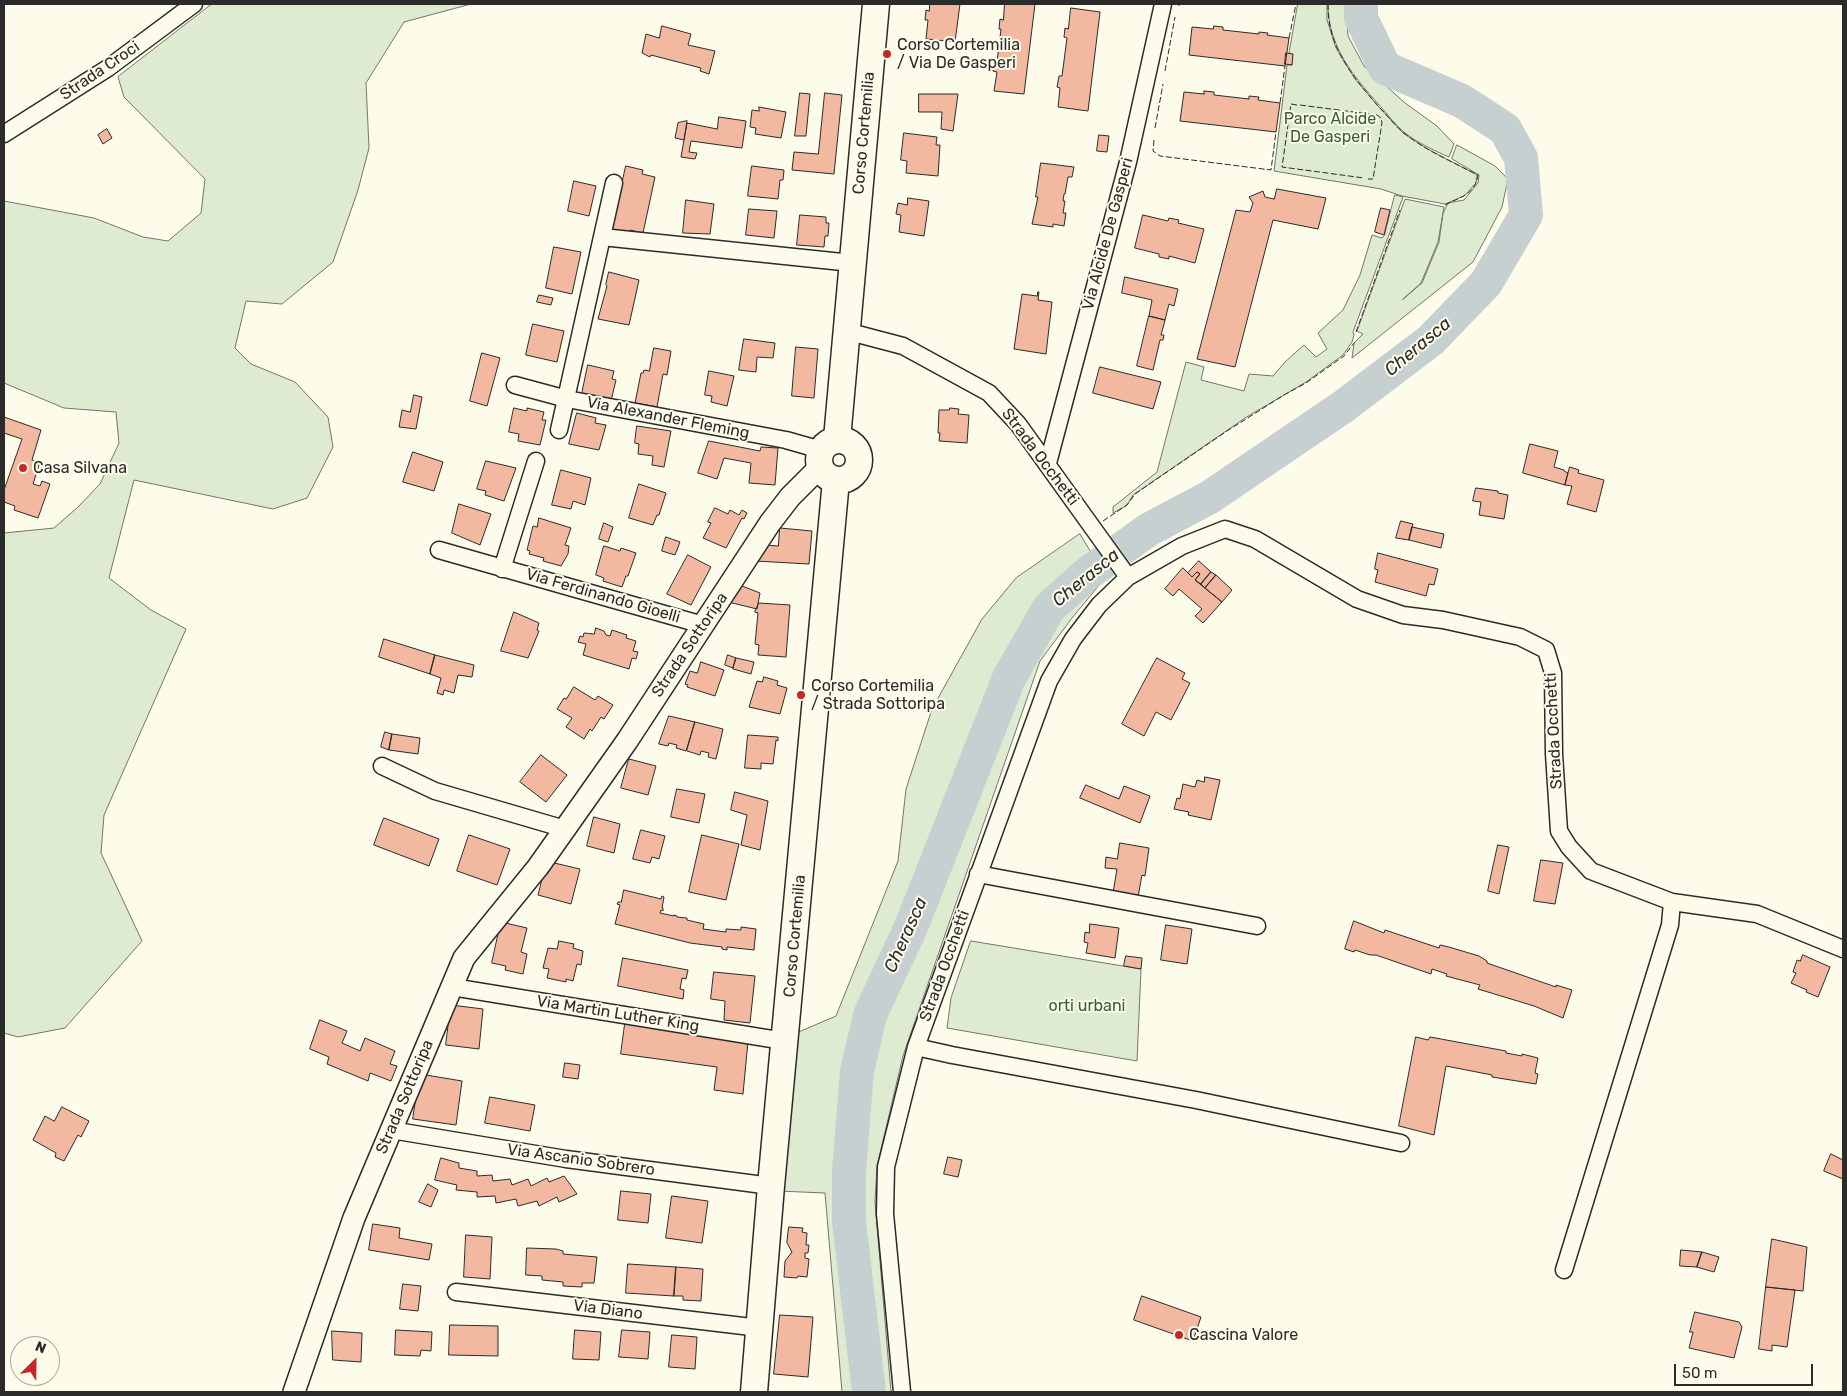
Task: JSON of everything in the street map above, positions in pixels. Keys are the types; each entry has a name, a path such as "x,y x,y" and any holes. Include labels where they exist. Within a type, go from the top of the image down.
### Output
{"main road":[{"name":"Corso Cortemilia","path":"754,1392 784,1041 829,459 846,331 876,4"}],"street":[{"name":"Strada Croci","path":"4,134 108,68 194,4"},
{"name":"Via Alcide De Gasperi","path":"1048,464 1128,162 1163,4"},
{"path":"559,430 614,183"},
{"path":"602,237 852,263"},
{"name":"Strada Occhetti","path":"846,331 902,346 989,393 1018,424 1128,577"},
{"name":"Via Alexander Fleming","path":"515,385 567,399 786,440 829,459"},
{"name":"Strada Sottoripa","path":"294,1392 354,1218 464,958 538,867 627,741 770,523 790,497 829,459"},
{"name":"Via Ferdinando Gioelli","path":"502,569 536,461"},
{"name":"Strada Occhetti","path":"902,1392 886,1214 886,1167 916,1046 1049,680 1073,640 1094,612 1128,577 1182,546 1225,529 1255,539 1357,599 1403,615 1444,620 1520,637 1546,650 1553,673 1554,754 1559,831 1569,847 1591,871 1672,902 1757,914 1843,949"},
{"name":"Via Ferdinando Gioelli","path":"439,550 502,569 547,579 703,625"},
{"path":"382,766 434,791 565,828"},
{"path":"978,874 1257,926"},
{"path":"1564,1270 1670,925 1672,902"},
{"name":"Via Martin Luther King","path":"452,987 784,1041"},
{"path":"916,1046 952,1055 1196,1100 1401,1143"},
{"name":"Via Ascanio Sobrero","path":"391,1130 566,1159 771,1186"},
{"name":"Via Diano","path":"456,1292 760,1328"}],"green space":[{"path":"212,4 471,4 404,22 366,83 369,148 358,190 333,262 282,304 246,301 235,348 251,364 295,382 328,417 333,447 307,498 273,509 134,480 109,578 151,610 186,629 104,815 101,853 142,941 65,1028 18,1037 4,1033 4,533 54,528 100,484 119,443 116,412 64,408 4,383 4,201 94,218 143,237 168,241 201,213 205,179 124,97 118,77"},
{"name":"Parco Alcide De Gasperi","path":"1298,4 1327,4 1327,20 1336,48 1355,79 1403,133 1426,148 1477,175 1476,183 1464,196 1445,204 1402,196 1381,189 1274,171 1287,65 1292,65 1289,54"},
{"path":"1328,4 1346,4 1348,36 1364,66 1405,103 1437,126 1454,144 1449,157 1405,133 1352,73 1332,34"},
{"path":"1457,145 1495,166 1508,179 1502,207 1473,262 1352,358 1354,343 1363,334 1357,331 1405,199 1444,207 1438,242 1421,283 1402,300 1422,283 1439,242 1443,213 1448,203 1464,200 1478,183 1479,175 1452,159"},
{"path":"1395,195 1403,197 1353,332 1352,342 1343,355 1306,382 1245,418 1133,495 1127,505 1113,513 1113,507 1157,472 1186,362 1204,367 1201,380 1244,391 1249,374 1273,376 1304,345 1316,357 1327,349 1318,333 1343,310 1360,275 1372,235 1382,238 1384,236"},
{"path":"1080,534 1106,577 1040,661 903,1056 877,1166 875,1202 891,1392 842,1392 825,1193 778,1191 794,1034 836,1016 898,861 906,789 932,709 982,619 1016,578"},
{"name":"orti urbani","path":"971,941 1141,969 1137,1061 947,1028 951,998"}],"building":[{"path":"930,4 960,4 955,42 926,39 928,20 925,20 926,10 929,11"},
{"path":"1005,4 1035,4 1024,94 994,91 997,72 993,71 994,61 997,62 1001,29 999,29 1000,19 1003,20"},
{"path":"1071,8 1100,12 1088,111 1058,107 1060,88 1057,87 1059,76 1062,76 1067,38 1064,37 1065,28 1068,29"},
{"path":"662,26 691,34 688,45 715,51 709,74 700,71 701,68 651,55 650,57 642,53 646,34 659,38"},
{"path":"1214,26 1223,27 1223,30 1259,34 1259,32 1268,33 1267,35 1289,38 1285,66 1189,55 1192,27 1213,29"},
{"path":"1286,53 1293,54 1292,65 1285,64"},
{"path":"1204,91 1214,92 1214,95 1249,99 1249,96 1259,97 1258,100 1280,103 1276,132 1180,121 1184,92 1204,94"},
{"path":"800,93 810,94 806,136 795,136"},
{"path":"825,93 842,95 834,174 792,170 794,152 818,154"},
{"path":"919,94 958,94 953,131 941,129 942,112 919,112"},
{"path":"759,107 786,112 781,138 755,134 756,128 750,127 752,110 759,111"},
{"path":"719,117 746,121 742,148 691,141 689,152 697,153 695,159 681,157 687,123 717,129"},
{"path":"687,121 684,140 675,138 678,123"},
{"path":"107,129 112,138 103,144 98,135"},
{"path":"904,133 937,137 936,145 940,145 938,176 906,173 907,161 901,160"},
{"path":"1099,135 1109,136 1107,152 1097,151"},
{"path":"1041,163 1074,167 1072,177 1068,177 1064,194 1063,213 1066,213 1064,226 1053,224 1053,227 1032,224 1038,197 1036,197"},
{"path":"626,166 643,170 642,174 655,177 643,233 630,230 629,235 612,231"},
{"path":"752,166 784,170 783,180 780,180 778,199 748,196"},
{"path":"574,181 596,186 589,216 568,211"},
{"path":"1277,189 1326,198 1318,229 1273,220 1235,367 1197,359 1236,210 1250,212 1253,203 1249,197 1263,191 1265,197 1274,199"},
{"path":"908,198 929,201 924,236 899,232 901,215 896,214 898,203 907,205"},
{"path":"686,200 714,204 710,234 683,233"},
{"path":"1381,208 1390,210 1384,235 1375,232"},
{"path":"749,209 777,211 774,238 746,235"},
{"path":"800,215 826,217 826,223 829,223 828,236 825,236 824,247 797,245"},
{"path":"1143,215 1168,221 1169,218 1179,220 1178,223 1204,229 1195,263 1169,256 1169,259 1159,257 1159,254 1135,248"},
{"path":"554,247 581,252 572,294 546,288"},
{"path":"609,272 639,280 629,325 598,319"},
{"path":"1125,277 1178,289 1174,306 1169,304 1165,320 1149,316 1152,300 1122,293"},
{"path":"1038,292 1038,300 1052,302 1046,354 1014,349 1022,294 1037,296"},
{"path":"539,295 553,298 551,305 537,302"},
{"path":"1149,316 1165,320 1161,335 1164,335 1163,340 1160,340 1153,370 1137,366"},
{"path":"533,324 564,331 557,362 526,355"},
{"path":"744,339 775,343 773,358 757,357 756,372 739,370"},
{"path":"796,347 818,349 814,398 792,396"},
{"path":"654,348 671,351 667,375 663,374 657,407 635,403 641,373 644,370 649,371"},
{"path":"482,353 500,358 487,406 470,401"},
{"path":"588,365 614,371 612,379 616,380 611,401 582,394"},
{"path":"1100,367 1161,382 1153,409 1093,393"},
{"path":"709,371 734,376 727,406 711,402 712,396 705,395"},
{"path":"414,395 422,397 416,429 399,427 402,410 410,412"},
{"path":"514,408 527,411 527,408 544,412 542,420 546,420 540,445 518,441 519,434 509,432"},
{"path":"950,408 959,409 958,414 969,415 967,443 939,441 939,410 949,410"},
{"path":"577,413 596,418 595,423 606,425 599,450 569,444"},
{"path":"4,417 41,430 32,460 40,462 33,484 40,486 42,481 50,484 38,518 14,510 15,506 4,502 4,490 22,439 4,433"},
{"path":"637,426 671,431 664,467 652,465 653,456 638,454 639,444 635,443"},
{"path":"709,441 760,451 761,447 778,448 775,485 749,483 751,463 724,458 717,479 698,473"},
{"path":"1530,444 1558,451 1554,467 1568,473 1565,485 1523,473"},
{"path":"413,452 443,462 434,491 403,482"},
{"path":"486,461 516,468 504,501 485,495 486,491 477,489"},
{"path":"1570,467 1579,470 1578,473 1604,480 1596,512 1567,504 1572,486 1565,485"},
{"path":"561,470 591,478 585,505 573,501 571,509 552,505"},
{"path":"639,484 666,493 659,515 657,515 653,525 629,518"},
{"path":"1476,488 1498,491 1498,493 1508,495 1504,519 1479,515 1481,502 1473,501"},
{"path":"459,504 491,514 480,545 452,533"},
{"path":"715,508 728,514 730,510 739,515 742,510 747,513 744,519 742,518 726,548 703,538 711,523 708,522"},
{"path":"539,518 571,528 565,545 569,546 568,554 561,566 543,561 544,558 529,554 530,551 527,550 533,526 537,527"},
{"path":"1401,521 1413,524 1409,540 1396,538"},
{"path":"604,523 613,527 608,542 599,539"},
{"path":"1412,527 1444,534 1441,548 1409,540"},
{"path":"780,528 812,531 809,564 755,561 765,545 778,546"},
{"path":"666,537 680,542 675,555 662,551"},
{"path":"604,546 620,551 621,548 636,553 622,587 603,581 604,578 596,575"},
{"path":"1378,553 1438,569 1434,585 1429,584 1426,596 1375,582 1378,570 1375,569"},
{"path":"688,555 711,567 691,605 667,594"},
{"path":"1199,561 1211,572 1201,584 1195,580 1200,574 1197,572 1192,577 1188,573"},
{"path":"1183,568 1192,577 1197,572 1200,574 1195,580 1222,602 1203,623 1195,616 1202,609 1179,589 1173,596 1165,589"},
{"path":"1211,572 1216,575 1205,588 1201,584"},
{"path":"1216,575 1232,590 1222,602 1205,588"},
{"path":"737,584 760,593 757,609 724,601"},
{"path":"759,603 790,605 786,657 758,655 759,645 755,644 758,613 755,612"},
{"path":"514,612 539,623 537,630 539,631 528,658 501,651"},
{"path":"596,628 604,631 606,635 610,636 612,630 627,635 626,638 636,641 633,651 638,652 636,659 632,658 629,669 583,655 586,644 578,642 580,636 583,637 584,633 594,634"},
{"path":"384,639 435,655 430,674 379,657"},
{"path":"435,655 474,665 472,677 458,675 454,693 444,690 443,695 437,693 441,678 430,674"},
{"path":"728,655 736,658 733,668 725,665"},
{"path":"736,658 754,662 751,674 733,669"},
{"path":"1157,658 1185,673 1182,679 1190,683 1171,720 1156,712 1144,736 1122,724"},
{"path":"701,662 724,670 715,696 687,687 688,685 685,684 690,671 697,673"},
{"path":"764,677 778,681 777,685 787,688 780,714 749,707 757,681 762,682"},
{"path":"574,687 595,700 598,696 613,705 604,719 601,717 584,739 566,727 572,718 557,709"},
{"path":"669,716 695,722 686,751 676,748 677,745 669,743 668,746 659,744"},
{"path":"695,722 723,729 716,759 708,757 709,753 701,751 700,755 687,751"},
{"path":"385,732 392,734 389,750 381,747"},
{"path":"392,734 420,738 418,754 389,750"},
{"path":"748,735 778,737 773,764 761,763 761,769 745,768"},
{"path":"541,755 567,775 546,802 520,782"},
{"path":"629,759 656,766 648,795 621,788"},
{"path":"1205,777 1220,780 1211,820 1188,815 1189,812 1174,809 1177,798 1180,799 1183,784 1195,787 1197,780 1204,782"},
{"path":"1086,785 1119,799 1124,786 1150,796 1140,823 1080,798"},
{"path":"677,789 705,794 699,823 671,817"},
{"path":"735,792 768,801 760,850 741,845 747,815 731,810"},
{"path":"594,817 620,824 614,853 587,846"},
{"path":"384,818 439,839 429,866 374,845"},
{"path":"641,830 665,836 659,859 652,857 650,863 633,859"},
{"path":"469,835 510,849 497,885 457,871"},
{"path":"702,835 739,844 726,900 689,892"},
{"path":"1120,843 1149,848 1145,876 1142,875 1138,897 1113,893 1117,869 1105,868 1106,857 1117,859"},
{"path":"1498,845 1509,847 1499,894 1488,891"},
{"path":"1541,860 1563,863 1555,904 1534,901"},
{"path":"550,862 580,869 571,904 538,895 545,867"},
{"path":"624,890 661,899 662,896 664,897 663,911 661,910 660,913 687,918 687,920 704,924 703,929 726,932 726,929 741,930 741,927 756,929 754,950 727,947 727,950 722,949 722,947 690,943 615,924 620,905 617,904 621,902"},
{"path":"1354,921 1384,933 1385,930 1439,948 1440,945 1479,956 1487,961 1487,963 1556,987 1556,985 1572,990 1563,1018 1534,1006 1478,989 1480,985 1446,976 1447,974 1432,969 1431,974 1376,955 1345,949"},
{"path":"501,922 527,928 521,952 527,954 523,974 505,970 506,966 492,963"},
{"path":"1090,924 1119,928 1115,958 1086,953 1088,943 1084,942 1085,932 1089,933"},
{"path":"1166,925 1192,929 1187,964 1161,960"},
{"path":"559,941 574,944 573,948 583,951 581,965 577,964 573,981 566,979 566,982 547,978 549,969 543,968 548,948 557,949"},
{"path":"1803,955 1830,967 1818,997 1791,983 1796,973 1793,972 1797,960 1800,961"},
{"path":"1126,956 1142,958 1141,969 1124,966"},
{"path":"623,958 688,970 686,979 682,978 680,989 684,990 683,999 618,986"},
{"path":"714,972 755,976 750,1023 724,1020 725,1001 711,999"},
{"path":"451,1005 483,1009 479,1049 446,1045"},
{"path":"320,1020 347,1031 342,1043 360,1051 365,1038 395,1051 390,1064 397,1066 391,1081 370,1073 368,1081 327,1064 329,1057 310,1049"},
{"path":"625,1024 748,1041 743,1094 714,1090 717,1067 621,1054"},
{"path":"1416,1037 1428,1040 1430,1037 1538,1058 1535,1073 1538,1074 1536,1084 1492,1077 1492,1075 1446,1066 1434,1135 1399,1126"},
{"path":"565,1063 580,1065 578,1079 563,1077"},
{"path":"420,1074 462,1081 456,1125 413,1119"},
{"path":"490,1097 535,1105 530,1131 485,1123"},
{"path":"62,1107 89,1121 81,1137 78,1135 64,1161 55,1157 56,1153 33,1140 45,1116 54,1121"},
{"path":"1831,1154 1843,1160 1843,1179 1824,1171"},
{"path":"948,1157 962,1160 958,1177 944,1174"},
{"path":"441,1158 459,1163 459,1168 477,1171 477,1176 492,1175 493,1181 510,1179 512,1185 528,1179 531,1186 547,1178 549,1182 564,1176 577,1194 559,1202 557,1197 539,1206 537,1201 518,1206 516,1199 496,1203 495,1196 477,1197 477,1192 456,1190 457,1185 435,1180"},
{"path":"428,1184 438,1190 431,1207 419,1202"},
{"path":"621,1191 651,1194 648,1223 618,1220"},
{"path":"672,1196 708,1201 702,1243 666,1238"},
{"path":"373,1224 400,1228 399,1238 432,1244 429,1260 369,1250"},
{"path":"789,1227 803,1228 802,1232 807,1233 806,1245 809,1245 805,1258 809,1259 807,1277 784,1277 785,1261 792,1252 787,1243"},
{"path":"466,1235 492,1237 490,1279 464,1277"},
{"path":"1772,1239 1807,1247 1803,1291 1766,1287"},
{"path":"527,1248 556,1249 563,1251 563,1254 597,1257 594,1283 582,1283 582,1287 563,1286 563,1282 542,1280 542,1276 526,1275"},
{"path":"1681,1250 1702,1252 1697,1267 1680,1266"},
{"path":"1702,1252 1719,1257 1714,1272 1697,1267"},
{"path":"628,1264 676,1267 674,1296 626,1293"},
{"path":"676,1267 703,1269 701,1301 683,1300 683,1296 674,1296"},
{"path":"403,1284 421,1286 418,1311 400,1309"},
{"path":"1766,1287 1795,1290 1787,1347 1772,1345 1772,1351 1759,1349"},
{"path":"1142,1296 1201,1317 1193,1341 1134,1320"},
{"path":"1695,1312 1739,1322 1742,1327 1734,1358 1689,1348 1693,1332 1690,1332"},
{"path":"780,1315 813,1317 808,1377 774,1374"},
{"path":"450,1325 498,1326 498,1356 449,1355"},
{"path":"396,1330 432,1332 431,1351 421,1350 420,1356 395,1355"},
{"path":"575,1330 601,1332 599,1360 573,1359"},
{"path":"622,1330 650,1332 648,1359 619,1357"},
{"path":"332,1331 362,1333 361,1362 333,1360"},
{"path":"672,1335 697,1337 695,1369 669,1367"}],"waterway":[{"name":"Cherasca","path":"869,1392 849,1222 849,1171 857,1071 870,1015 911,927 1009,678 1049,608 1087,574 1148,530 1210,497 1344,406 1431,340 1486,283 1526,215 1521,158 1505,129 1462,101 1385,68 1361,18 1361,4"}],"fence":[{"path":"1289,38 1296,4"},
{"path":"1328,4 1329,20 1337,48 1351,73 1380,108 1412,139 1440,156 1478,175 1474,187 1470,191 1445,205"},
{"path":"1165,71 1175,17"},
{"path":"1280,103 1285,66"},
{"path":"1155,128 1163,84"},
{"path":"1297,105 1291,104 1282,167 1364,178"},
{"path":"1300,105 1377,115 1381,118 1382,123 1373,179 1368,179"},
{"path":"1154,140 1153,151 1160,156 1271,170 1276,132"},
{"path":"1356,332 1400,210"},
{"path":"1103,521 1127,505 1135,494 1227,431 1306,383 1344,356 1354,343"}],"place":[{"name":"Corso Cortemilia / Via De Gasperi","path":"887,54"},
{"name":"Casa Silvana","path":"23,468"},
{"name":"Corso Cortemilia / Strada Sottoripa","path":"801,695"},
{"name":"Cascina Valore","path":"1179,1335"}]}
